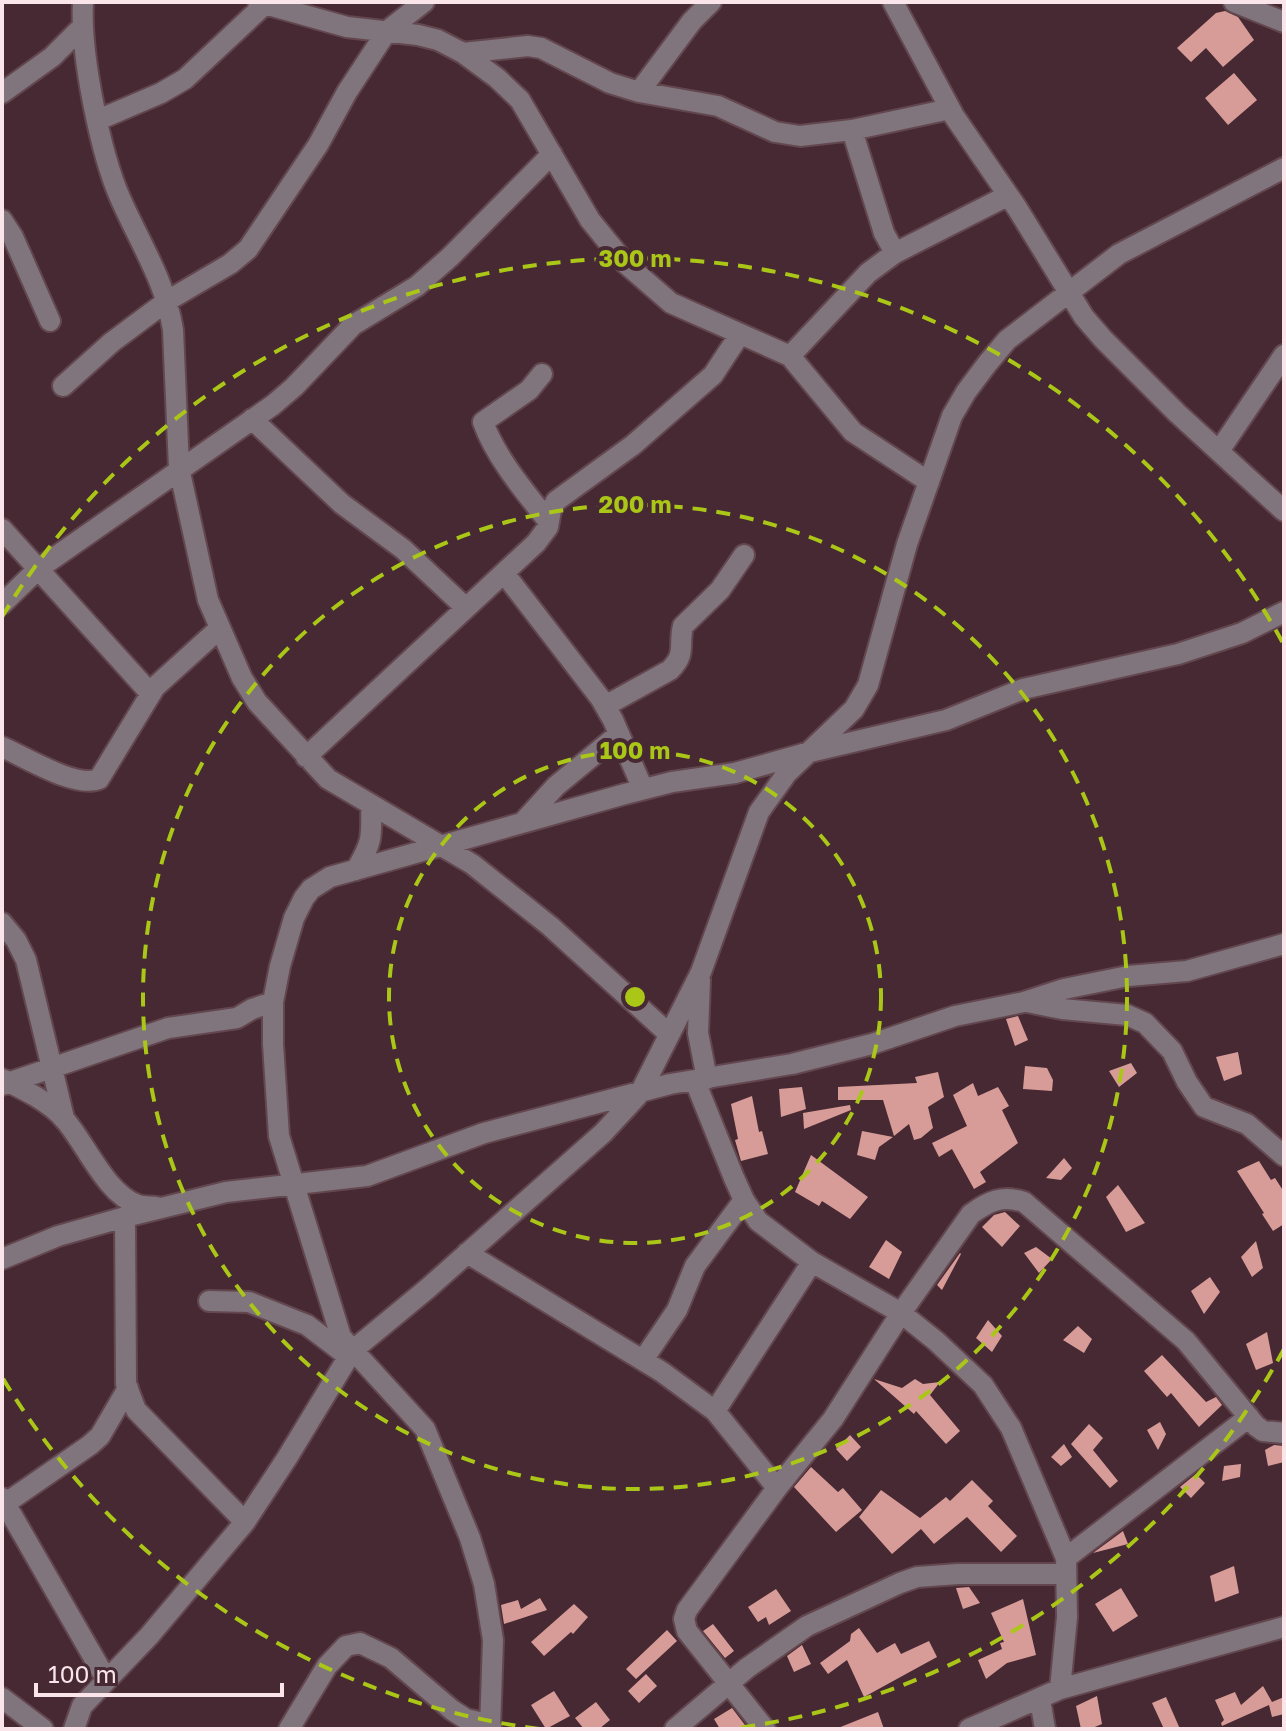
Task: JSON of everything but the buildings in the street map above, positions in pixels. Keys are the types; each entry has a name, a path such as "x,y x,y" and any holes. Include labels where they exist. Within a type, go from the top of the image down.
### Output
{"street":[{"path":"83,2 82,27 98,120 120,197 167,301 173,330 179,468 208,600 242,678 257,702 328,779 472,864 550,926 669,1034"},
{"path":"63,386 112,342 167,301 230,264 248,249 318,145 347,92 387,31 424,2"},
{"path":"639,92 692,21 711,2"},
{"path":"893,2 950,109 1068,292 1103,339 1284,511"},
{"path":"1234,2 1284,22"},
{"path":"98,120 161,93 185,79 261,4 347,27 428,38 463,53 520,100 590,220 625,263 671,303 790,356 853,432 929,482"},
{"path":"2,93 52,57 82,27"},
{"path":"463,53 528,46 541,48 610,83 639,92 718,106 775,132 800,136 852,130 950,109"},
{"path":"852,130 884,233 895,253"},
{"path":"2,604 38,569 100,528 294,387 353,325 417,286 552,154"},
{"path":"74,1729 82,1706 149,1636 245,1522 350,1354 603,1133 640,1093 701,972 759,812 787,773 854,709 868,685 907,544 952,416 966,392 1007,340 1138,242 1284,168"},
{"path":"790,356 868,273 895,253 1007,196"},
{"path":"2,220 13,237 50,321"},
{"path":"306,757 536,543 548,527 556,501 633,445 713,375 740,334"},
{"path":"1219,451 1284,355"},
{"path":"542,374 529,390 483,422 518,481 549,522"},
{"path":"252,419 342,504 403,549 466,608"},
{"path":"2,529 151,694"},
{"path":"605,706 670,670 677,663 682,654 683,626 720,590 744,555"},
{"path":"504,573 605,706 643,789"},
{"path":"350,1354 341,1337 279,1136 273,1002 294,918 304,898 319,883 643,789 735,773 946,720 1023,689 1178,654 1242,633 1284,612"},
{"path":"2,747 70,778 91,782 99,779 151,694 220,628"},
{"path":"524,822 556,786 619,734"},
{"path":"356,870 372,837 371,806"},
{"path":"2,923 16,940 26,960 54,1065 64,1118"},
{"path":"2,1259 58,1236 226,1192 367,1176 484,1133 640,1093 818,1058 872,1044 955,1016 1024,1002 1064,989 1128,976 1187,971 1284,944"},
{"path":"701,972 698,1033 701,1080 744,1200 758,1221 812,1262 901,1313 936,1341 983,1385 1011,1428 1066,1566 1067,1617 1060,1689"},
{"path":"4,1082 168,1028 237,1018 273,1002"},
{"path":"1024,1002 1062,1009 1115,1012 1145,1023 1172,1051 1204,1107 1247,1124 1284,1156"},
{"path":"4,1082 52,1107 64,1118 105,1177 123,1196 138,1205 167,1208"},
{"path":"765,1729 687,1631 684,1619 690,1603 833,1419 901,1313 971,1214 990,1202 1008,1197 1024,1202 1186,1341 1263,1431 1284,1433"},
{"path":"643,1360 677,1310 695,1266 744,1200"},
{"path":"125,1217 128,1388 136,1410 245,1522"},
{"path":"467,1253 643,1360 715,1411 777,1488"},
{"path":"715,1411 812,1262"},
{"path":"209,1301 249,1302 307,1325 350,1354 425,1429 470,1538 484,1584 493,1640 491,1727 466,1719 391,1658 360,1643 346,1646 327,1666 289,1729"},
{"path":"106,1679 4,1500 100,1436 128,1388"},
{"path":"675,1729 730,1682 807,1626 880,1591 917,1577 1066,1566 1249,1417"},
{"path":"969,1729 1060,1689 1284,1627"},
{"path":"2,1698 43,1729"},
{"path":"1040,1699 1045,1729"}]}
